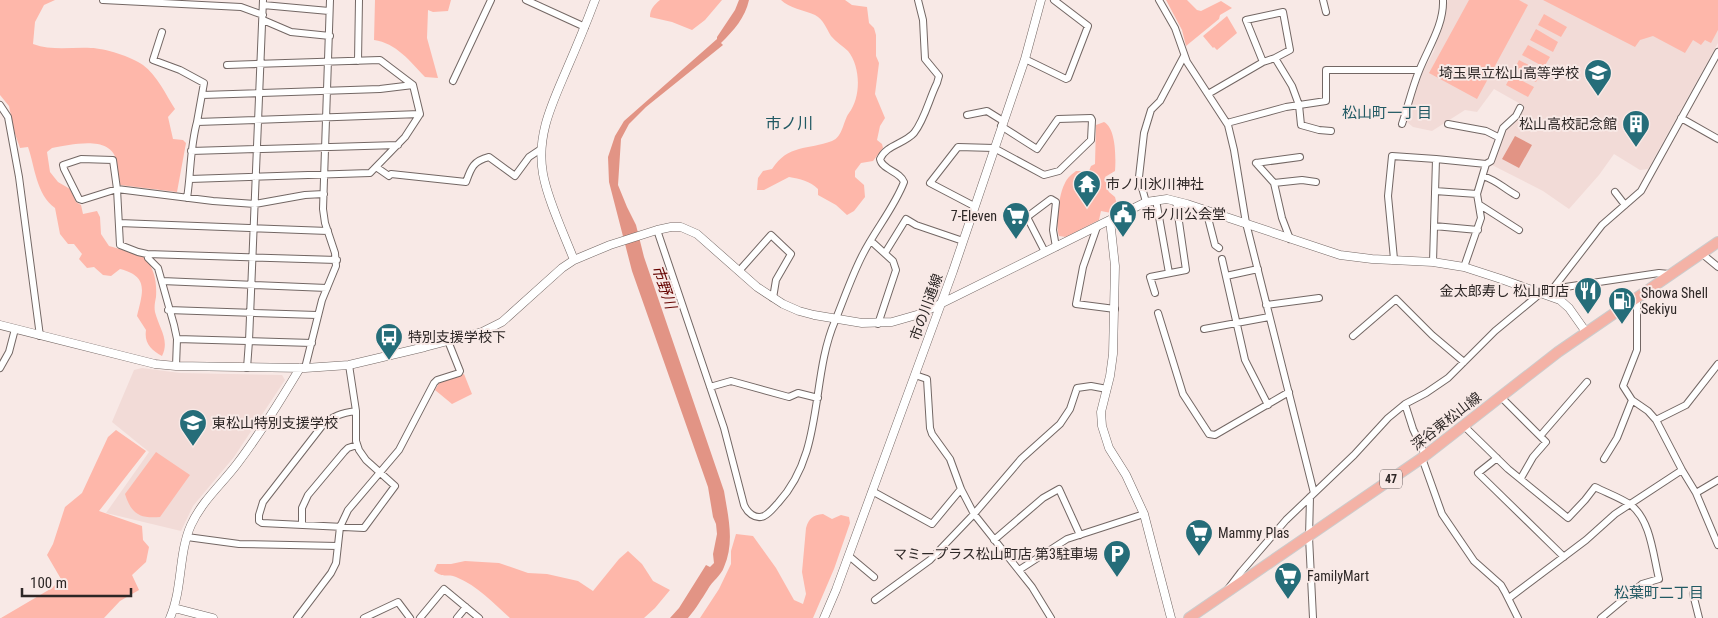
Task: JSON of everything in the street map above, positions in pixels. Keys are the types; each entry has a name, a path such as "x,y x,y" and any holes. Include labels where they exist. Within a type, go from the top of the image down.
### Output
{"main road":[{"name":"深谷東松山線","path":"1189,618 1424,456 1586,332 1718,242"}],"street":[{"path":"103,0 193,2 241,7 291,32 330,36"},
{"path":"170,618 174,608 187,537 201,507 237,464 303,368 312,343 317,315 334,273 336,260 324,218 330,0"},
{"path":"358,61 359,0"},
{"path":"453,82 491,0"},
{"path":"526,0 585,28"},
{"path":"574,260 559,223 543,174 541,149 549,112 595,0"},
{"path":"657,230 732,455 744,505 751,515 764,516 782,498 798,474 804,459 818,398 825,351 835,320 862,254 889,213 904,182 902,178 882,164 880,158 887,150 913,134 922,118 939,76 925,59 923,20 918,0"},
{"name":"市の川通線","path":"824,618 849,556 942,302 1025,59 1041,0"},
{"path":"1025,59 1066,79 1068,78 1088,26 1054,0"},
{"path":"1159,0 1175,28 1184,56 1227,123 1234,150 1246,223 1289,392 1312,495 1309,536 1313,618"},
{"path":"1323,0 1326,12"},
{"path":"1402,124 1419,70 1432,43 1442,14 1442,0"},
{"path":"247,368 263,3 330,11"},
{"path":"1208,94 1263,62 1276,58 1290,50 1283,12 1246,20 1263,62"},
{"path":"162,32 153,60 180,70 204,83 191,151 187,198"},
{"path":"1225,594 1240,572 1286,520 1354,455 1388,418 1405,404 1448,378 1495,331 1547,292 1602,225 1641,191 1718,52"},
{"path":"1146,202 1139,178 1144,133 1151,110 1160,101 1184,56"},
{"path":"1276,58 1292,86 1300,105 1300,125 1331,131"},
{"path":"190,178 370,173 398,144 420,114 413,85 380,60 227,65"},
{"path":"1227,123 1300,105 1326,101 1326,70 1419,70"},
{"path":"202,95 380,89 413,85"},
{"path":"0,104 8,117 19,178 40,336"},
{"path":"1394,259 1388,196 1392,156 1436,158 1486,164 1491,161 1498,137 1503,128 1516,116 1520,108"},
{"path":"967,115 987,111 1037,149 1058,118 1090,118 1092,120 1091,140 1059,171 1044,175 994,148 958,147 930,183 974,206"},
{"path":"197,122 420,114"},
{"path":"1681,118 1718,139"},
{"path":"1448,124 1486,131 1498,137"},
{"path":"191,151 398,144"},
{"path":"376,168 389,176 391,174 466,182 472,165 485,158 489,157 515,176 529,157 541,149"},
{"path":"1290,238 1282,218 1274,183 1256,163 1300,157"},
{"path":"1433,262 1436,158"},
{"path":"324,194 305,195 255,204 117,189 79,200 63,165 81,159 113,160 117,189 120,245 138,252 147,254 336,260"},
{"path":"1464,267 1482,218 1477,194 1486,164"},
{"path":"1483,176 1497,181 1506,190 1516,195"},
{"path":"1274,183 1302,180 1316,182"},
{"path":"1435,191 1477,194"},
{"path":"1615,192 1625,205"},
{"path":"1045,252 1028,217 1051,199 1056,202 1053,230 1056,247"},
{"path":"0,325 134,360 176,366 303,368 349,365 482,332 502,322 562,268 574,260 610,245 671,227 689,229 697,234 773,298 799,311 835,320 878,324 920,314 1146,202 1167,199 1351,257 1433,262 1464,267 1547,292 1565,304 1586,332"},
{"path":"1156,200 1169,273"},
{"path":"1155,293 1150,277 1186,270 1176,201"},
{"path":"1480,205 1519,230"},
{"path":"1206,210 1215,245 1219,248"},
{"path":"885,253 906,219 916,225 963,241"},
{"path":"1110,220 1115,266 1114,354 1102,412 1102,426 1109,448 1136,494 1144,514 1171,618"},
{"path":"119,223 328,232"},
{"path":"1434,226 1478,230"},
{"path":"1097,227 1083,267 1076,304 1115,309"},
{"path":"740,271 771,235 791,254 776,280 773,298"},
{"path":"871,241 893,261 896,270 878,324"},
{"path":"1701,253 1718,267"},
{"path":"147,254 148,258 158,268 162,281 177,339 176,366"},
{"path":"1222,259 1245,360 1268,405"},
{"path":"1226,276 1258,269"},
{"path":"1547,292 1659,273 1669,274"},
{"path":"162,281 327,288"},
{"path":"1637,297 1637,350 1623,386 1632,400 1648,411 1656,420 1696,493 1718,545"},
{"path":"1266,305 1319,298"},
{"path":"1353,336 1396,299 1432,335 1464,362"},
{"path":"168,310 317,315"},
{"path":"1158,313 1183,394 1208,434 1215,435 1289,392"},
{"path":"1204,329 1269,316"},
{"path":"0,368 9,352 15,329"},
{"path":"177,339 312,343"},
{"path":"297,618 331,573 336,563 340,527 348,510 404,443 434,383 459,373 448,341"},
{"path":"1656,420 1686,405 1718,364"},
{"path":"349,365 356,411 357,446 361,455 395,486 366,527 262,524 259,521 260,508 275,486 329,419 338,414 356,411"},
{"path":"915,375 927,379 932,434 950,459 974,514 1032,587 1051,618"},
{"path":"710,387 731,381 789,397 798,393 818,398"},
{"path":"1541,435 1587,382"},
{"path":"875,600 930,560 974,514 1021,459 1065,418 1077,388 1091,386 1107,389"},
{"path":"1500,396 1546,442 1533,457 1520,478"},
{"path":"1604,459 1617,438 1632,400"},
{"path":"1405,404 1424,456 1438,504 1447,522 1474,561 1501,585 1518,618"},
{"path":"1464,425 1520,478 1568,518 1595,487 1629,504 1643,521 1648,533 1659,579 1642,584 1601,618"},
{"path":"302,525 302,508 308,496 344,452 348,448 357,446"},
{"path":"1498,458 1478,473 1564,557"},
{"path":"1509,598 1564,557 1615,514 1682,470"},
{"path":"1696,493 1718,480"},
{"path":"872,491 932,524 962,489"},
{"path":"994,540 1043,498 1059,489 1080,535"},
{"path":"1019,570 1060,543 1144,514"},
{"path":"187,537 239,544 338,546"},
{"path":"849,556 874,577"},
{"path":"420,618 444,589 479,618"},
{"path":"1693,594 1699,618"},
{"path":"367,617 398,602 410,618"},
{"path":"174,608 213,618"},
{"path":"457,618 466,608"}],"shaded area":[{"path":"0,0 55,0 44,5 35,22 33,44 54,48 97,48 132,59 143,65 153,74 175,109 168,117 173,139 183,140 186,143 177,192 120,185 117,162 113,153 99,144 70,145 52,148 47,152 50,172 58,182 70,189 76,202 81,205 83,214 97,211 100,217 101,234 109,246 145,256 148,261 155,280 155,312 165,345 162,356 149,346 146,339 146,330 137,316 142,292 140,281 136,276 120,269 111,276 103,275 94,267 87,268 79,259 82,254 74,244 68,244 60,234 55,208 40,188 28,147 20,148 9,106 0,95"},
{"path":"375,0 451,0 448,11 433,12 428,10 427,38 438,78 425,77 396,49 374,40"},
{"path":"660,0 722,0 705,20 692,30 672,22 650,17 653,7"},
{"path":"739,0 749,0 742,18 721,43 723,45 646,107 629,124 621,139 618,185 636,225 644,257 724,491 729,519 729,548 723,570 688,618 670,618 679,608 706,565 710,567 714,563 713,554 717,534 716,524 708,487 632,271 609,182 608,157 615,136 624,121 717,39"},
{"path":"781,0 845,0 852,5 867,7 869,23 874,28 876,56 879,63 875,94 885,118 880,126 877,140 882,144 883,148 873,161 861,163 855,171 855,177 864,185 865,197 854,211 847,215 836,205 818,195 818,189 815,186 801,180 789,177 764,190 757,190 758,178 763,171 772,169 785,155 799,149 836,139 856,99 857,73 848,51 831,36 821,19 811,13 788,5"},
{"path":"1166,0 1187,0 1197,10 1201,11 1221,1 1232,8 1220,15 1219,19 1186,46 1182,30"},
{"name":"埼玉県立松山高等学校","path":"1448,0 1718,0 1718,43 1648,169 1640,170 1614,154 1599,175 1569,209 1543,191 1490,164 1504,131 1517,119 1524,106 1494,89 1477,112 1465,110 1432,131 1413,127 1407,122 1423,71 1434,51"},
{"path":"1469,0 1519,0 1528,5 1477,99 1429,73"},
{"path":"1543,0 1718,0 1718,30 1711,43 1705,40 1701,45 1693,40 1685,53 1653,36 1640,40 1635,47"},
{"path":"1544,14 1567,27 1561,37 1538,25"},
{"path":"1227,16 1237,33 1217,50 1203,36"},
{"path":"1536,29 1558,42 1553,52 1530,40"},
{"path":"1528,45 1550,57 1544,67 1522,55"},
{"path":"1519,60 1542,72 1536,82 1514,70"},
{"path":"1511,75 1534,87 1528,97 1506,85"},
{"path":"1104,122 1111,130 1115,159 1115,171 1105,177 1107,180 1106,186 1115,197 1118,209 1111,213 1101,211 1099,220 1066,237 1059,236 1059,201 1063,188 1067,179 1076,171 1089,171 1091,166 1095,164 1096,125"},
{"path":"1515,136 1532,145 1519,168 1502,159"},
{"name":"東松山特別支援学校","path":"142,368 180,373 282,375 285,380 234,457 193,506 181,531 106,513 149,452 112,422 134,370"},
{"path":"464,374 472,394 452,404 435,390 439,383"},
{"path":"116,430 146,451 99,511 142,526 143,540 149,547 146,562 132,575 139,590 120,601 104,618 1,618 52,588 61,579 47,555 53,544 65,507 82,493 108,437"},
{"path":"156,452 190,475 160,517 141,516 130,506 125,494"},
{"path":"823,514 832,519 841,515 849,517 850,523 834,569 813,618 700,618 719,589 731,564 731,551 736,534 753,536 776,568 794,600 803,604 806,594 802,572 806,528 812,518"},
{"path":"628,551 642,564 653,581 670,590 644,618 510,618 471,585 456,577 441,575 434,571 437,564 465,561 499,563 528,573 547,574 578,581 593,591 619,559"}],"place":[{"name":"埼玉県立松山高等学校","path":"1598,97"},
{"name":"松山高校記念館","path":"1636,148"},
{"name":"市ノ川氷川神社","path":"1087,208"},
{"name":"市ノ川公会堂","path":"1123,238"},
{"name":"7-Eleven","path":"1016,240"},
{"name":"金太郎寿し 松山町店","path":"1588,315"},
{"name":"Showa Shell Sekiyu","path":"1622,325"},
{"name":"特別支援学校下","path":"389,361"},
{"name":"東松山特別支援学校","path":"193,447"},
{"name":"Mammy Plas","path":"1199,557"},
{"name":"マミープラス松山町店 第3駐車場","path":"1117,578"},
{"name":"FamilyMart","path":"1288,600"}],"district":[{"name":"松山町一丁目","path":"1387,113"},
{"name":"市ノ川","path":"789,123"},
{"name":"松葉町二丁目","path":"1659,593"}],"water label":[{"name":"市野川","path":"664,287"}]}
